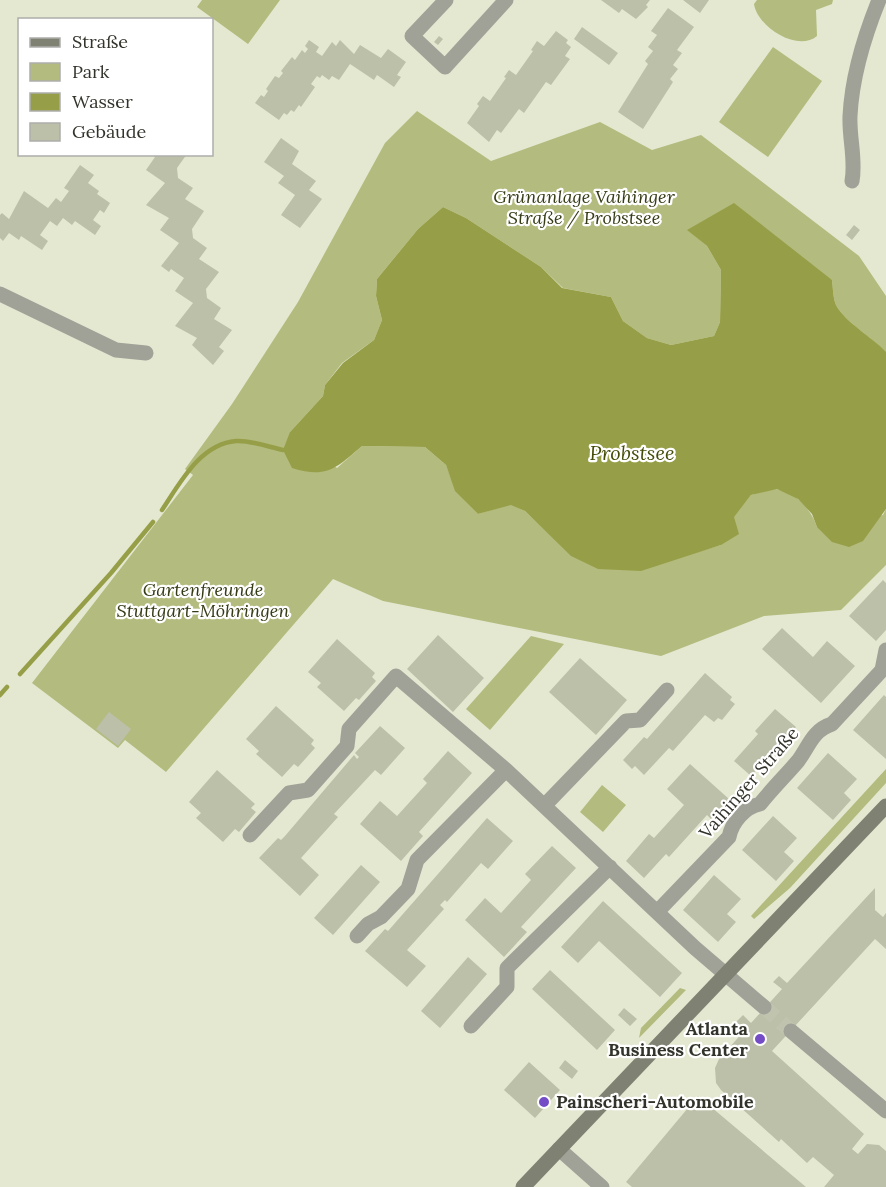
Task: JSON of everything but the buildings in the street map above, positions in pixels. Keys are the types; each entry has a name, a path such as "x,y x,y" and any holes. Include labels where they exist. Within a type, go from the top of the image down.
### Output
{"main road":[{"path":"523,1187 886,806"}],"street":[{"path":"446,0 412,36 445,67 505,0"},
{"path":"852,181 854,169 850,115 854,80 858,58 879,0"},
{"path":"0,294 116,350 146,353"},
{"name":"Vaihinger Straße","path":"657,912 729,837 731,827 750,806 760,804 800,758 806,745 822,727 832,724 882,670 886,650"},
{"path":"250,835 289,793 308,790 347,746 350,729 396,676 506,770 657,912 764,1007"},
{"path":"544,806 626,721 640,720 668,690"},
{"path":"357,936 368,924 381,918 408,889 417,860 506,770"},
{"path":"471,1026 507,987 507,968 554,919 610,867"},
{"path":"791,1031 886,1110"},
{"path":"559,1149 602,1187"}],"green space":[{"path":"202,0 280,0 248,44 197,7"},
{"path":"757,0 833,0 832,4 816,10 817,36 799,41 779,35 762,21 754,4"},
{"path":"773,47 822,81 768,157 719,122"},
{"path":"417,111 491,161 600,122 652,150 701,135 859,256 886,296 886,353 840,311 835,302 832,280 688,230 707,246 721,270 720,322 714,336 671,345 647,338 623,321 611,297 563,288 541,267 466,218 443,207 418,229 377,279 376,296 382,320 374,340 342,363 325,385 323,396 290,432 337,468 362,446 425,447 446,465 456,491 478,514 511,504 525,511 545,530 684,556 721,545 733,517 751,495 766,490 782,490 795,497 807,508 817,527 883,515 886,509 886,565 841,610 764,616 661,656 383,601 333,579 166,772 125,740 118,748 32,683 193,475 185,469 232,404 298,302 385,143"},
{"path":"531,636 564,644 490,730 466,709"},
{"path":"886,769 886,783 790,888 754,919 751,916"},
{"path":"602,785 626,805 603,832 580,812"},
{"path":"680,988 686,990 639,1038 641,1028"}],"water":[{"name":"Probstsee","path":"734,203 832,280 835,302 840,311 886,352 886,509 863,541 849,547 832,542 817,527 812,514 798,499 777,489 751,495 734,517 739,534 721,545 641,571 598,569 571,556 525,511 511,505 478,514 455,491 446,465 425,447 362,446 338,466 323,472 292,468 283,450 290,432 323,396 325,385 343,363 374,340 382,320 376,296 377,279 418,229 443,207 466,218 541,267 562,288 611,297 623,321 647,338 671,345 714,336 720,322 721,270 707,246 687,230"}],"waterway":[{"path":"162,510 192,466 212,449 223,444 241,441 283,450"},
{"path":"20,674 111,573 153,522"},
{"path":"0,695 7,687"}],"tunnel":[{"path":"764,1007 791,1031"}],"place":[{"name":"Atlanta Business Center","path":"760,1039"},
{"name":"Painscheri-Automobile","path":"544,1102"}],"park label":[{"name":"Grünanlage Vaihinger Straße / Probstsee","path":"584,207"},
{"name":"Gartenfreunde Stuttgart-Möhringen","path":"203,600"}]}
